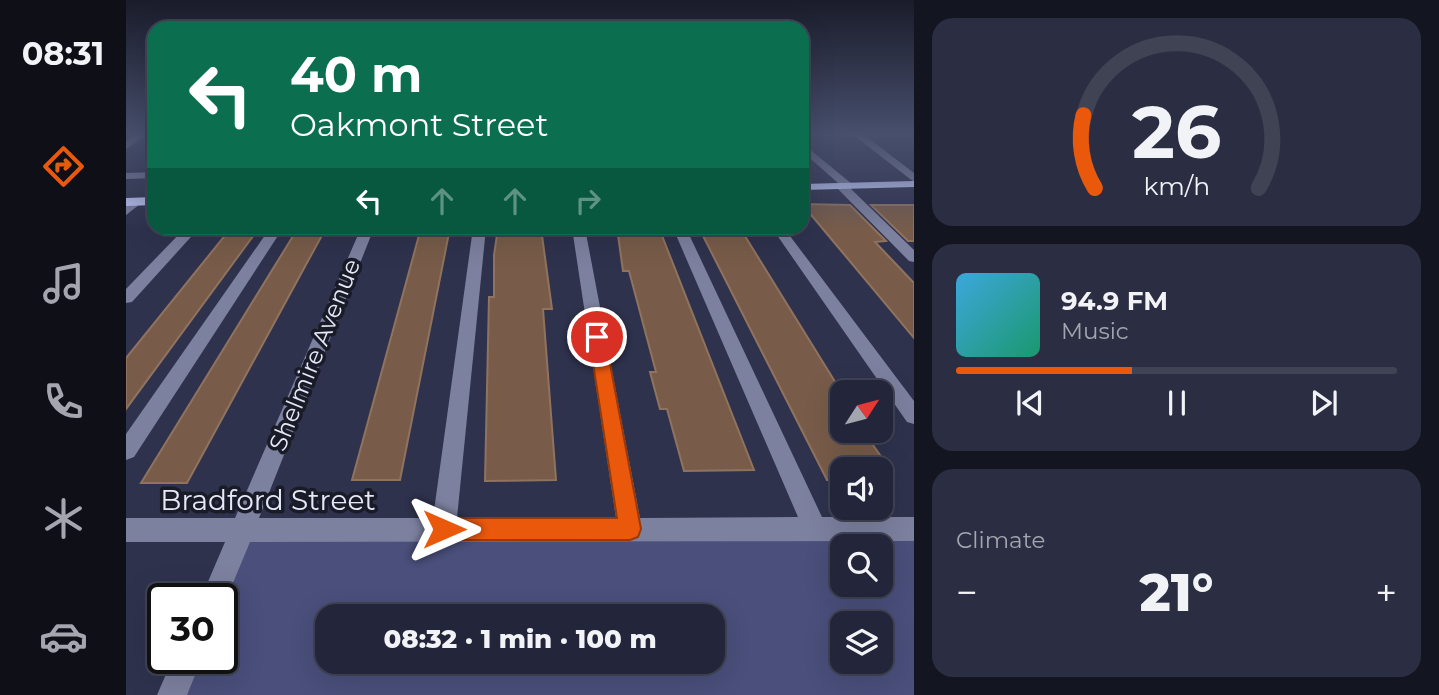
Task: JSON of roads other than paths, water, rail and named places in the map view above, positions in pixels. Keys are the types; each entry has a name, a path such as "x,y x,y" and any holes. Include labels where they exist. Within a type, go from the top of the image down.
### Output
{"main road":[{"path":"809,187 914,181"}],"street":[{"path":"824,166 914,258"},
{"path":"896,166 914,181"},
{"path":"126,176 147,175"},
{"path":"126,211 132,201"},
{"path":"126,299 185,235"},
{"path":"126,452 271,235"},
{"name":"Shelmire Avenue","path":"220,583 364,235"},
{"path":"444,529 478,235"},
{"path":"579,235 630,529"},
{"path":"683,235 815,529"},
{"path":"783,235 914,415"},
{"name":"Bradford Street","path":"126,530 914,529"},
{"path":"172,695 181,674"}]}
